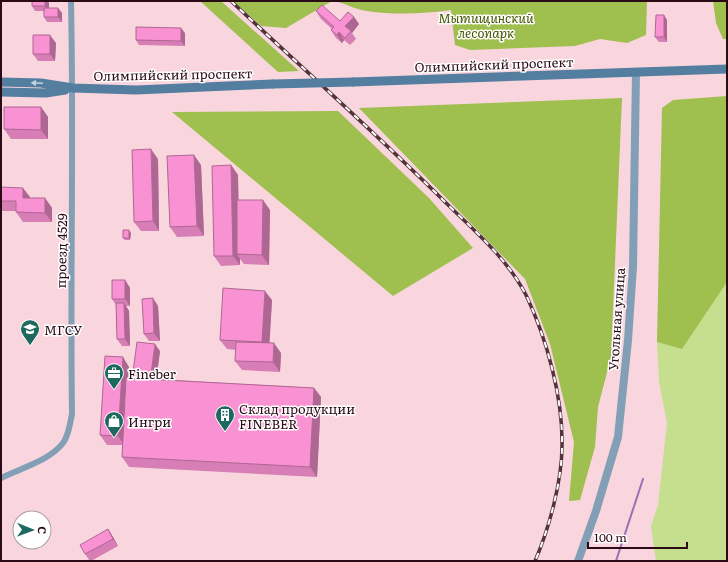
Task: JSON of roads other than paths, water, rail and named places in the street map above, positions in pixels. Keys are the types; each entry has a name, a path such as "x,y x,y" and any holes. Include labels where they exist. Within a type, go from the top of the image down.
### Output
{"main road":[{"name":"Олимпийский проспект","path":"1,82 41,83 73,88 169,90 273,84 727,69"},
{"name":"Олимпийский проспект","path":"1,92 46,93 73,88"}],"street":[{"name":"проезд 4529","path":"1,478 52,454 64,443 69,430 72,414 73,88 71,1"},
{"name":"Угольная улица","path":"578,561 596,511 618,437 628,340 632,267 636,72"}],"waterway":[{"path":"616,561 643,479"}],"railway":[{"path":"231,1 388,146 474,230 498,254 518,281 526,295 534,312 547,349 557,389 562,428 560,474 554,505 535,561"}],"place":[{"name":"МГСУ","path":"30,346"},
{"name":"Fineber","path":"114,390"},
{"name":"Склад продукции FINEBER","path":"225,432"},
{"name":"Ингри","path":"114,438"}],"park label":[{"name":"Мытищинский лесопарк","path":"486,24"}]}
